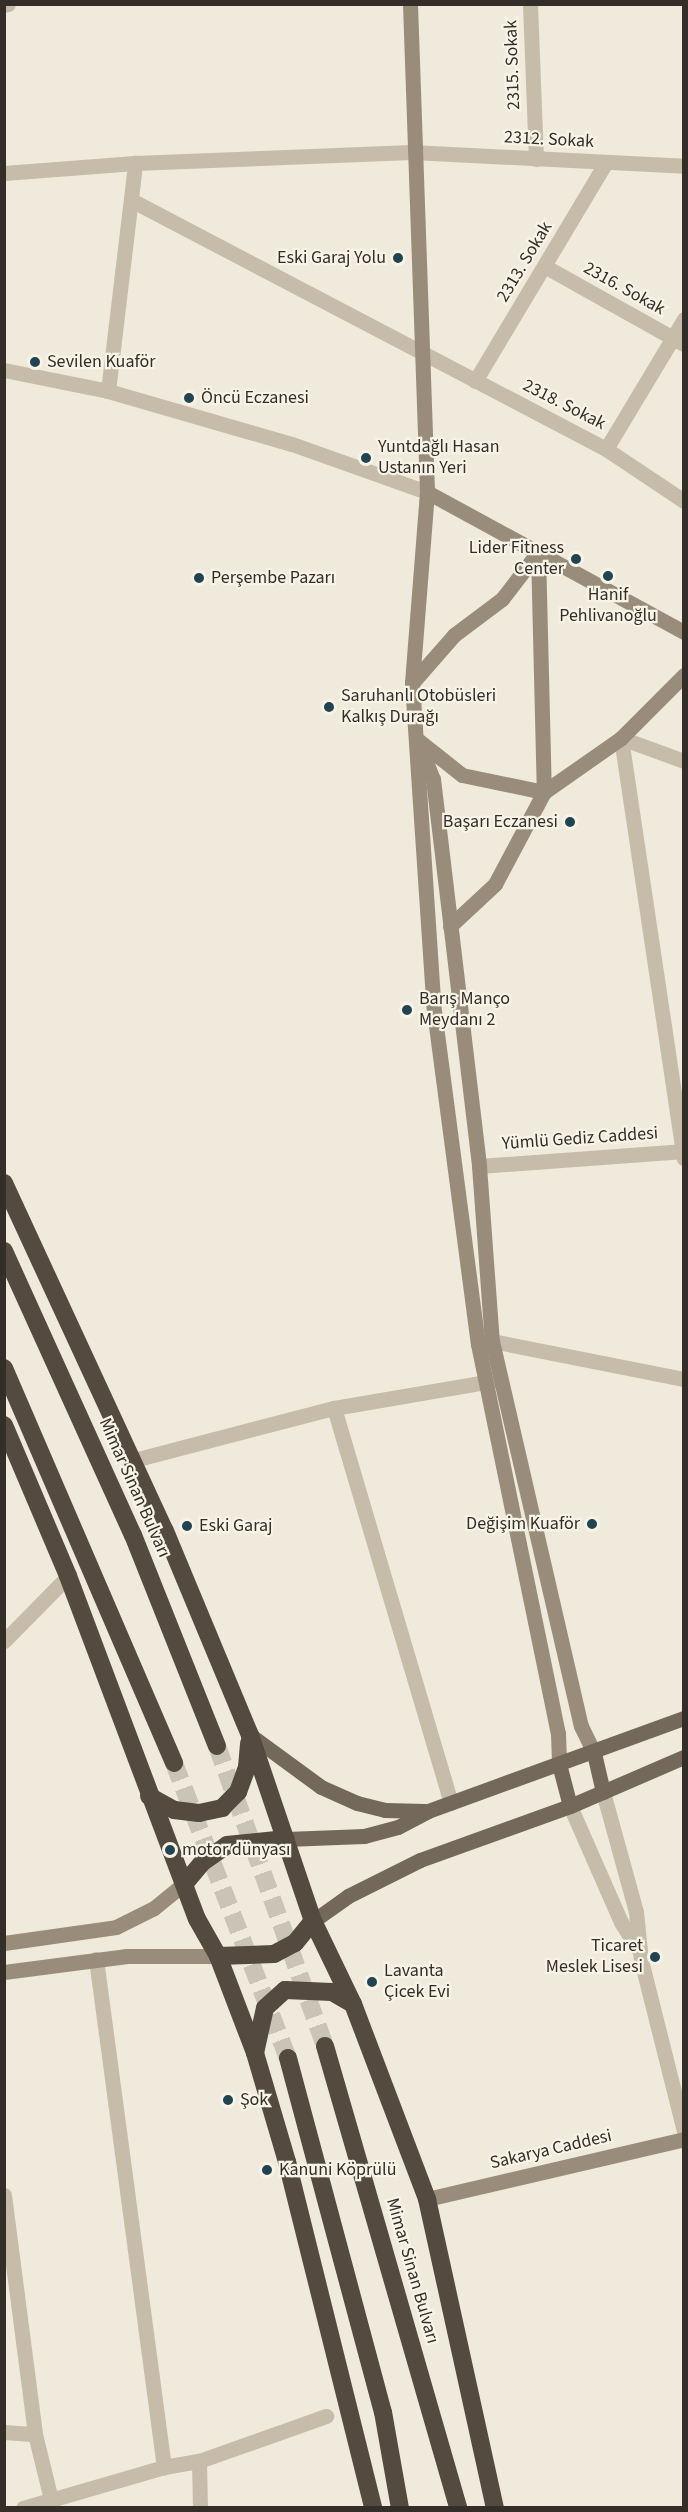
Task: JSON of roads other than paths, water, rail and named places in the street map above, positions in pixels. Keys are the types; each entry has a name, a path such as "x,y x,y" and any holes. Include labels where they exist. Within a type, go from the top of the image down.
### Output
{"highway":[{"path":"4,1183 134,1460 250,1735 313,1922 353,2004 427,2199 495,2508"},
{"name":"Mimar Sinan Bulvarı","path":"4,1251 133,1535 217,1746"},
{"path":"4,1368 174,1763"},
{"path":"4,1425 68,1576 149,1796 186,1882 197,1919 218,1956 255,2053 287,2162 373,2508"},
{"path":"149,1796 174,1810 199,1813 222,1808 238,1792 247,1767 250,1735"},
{"path":"186,1882 203,1862 227,1845 286,1839"},
{"path":"218,1956 274,1954 295,1943 313,1922"},
{"path":"255,2053 265,2008 285,1990 332,1992 353,2004"},
{"name":"Mimar Sinan Bulvarı","path":"325,2046 458,2508"},
{"path":"288,2058 383,2412 400,2508"}],"main road":[{"path":"410,4 412,152 428,492 412,683 418,740 433,1003 485,1342 501,1379 581,1726 594,1753 603,1792"},
{"path":"428,492 684,632"},
{"path":"412,683 454,635 501,599 538,552"},
{"path":"538,552 544,792"},
{"path":"450,926 495,884 544,792 621,738 684,675"},
{"path":"418,740 462,775 544,792"},
{"path":"418,740 433,779 479,1166 485,1383 558,1732 559,1764 570,1806"},
{"path":"286,1839 364,1836 398,1827 428,1811 594,1753 684,1718"},
{"path":"250,1735 321,1787 357,1803 385,1810 428,1811"},
{"path":"313,1922 348,1896 420,1860 570,1806 684,1757"},
{"path":"4,1943 116,1927 154,1908 186,1882"},
{"path":"4,1972 96,1959 218,1956"},
{"name":"Sakarya Caddesi","path":"427,2199 684,2139"}],"street":[{"name":"2315. Sokak","path":"530,4 536,159"},
{"name":"2312. Sokak","path":"4,173 135,163 412,152 684,166"},
{"name":"2313. Sokak","path":"475,381 546,267 606,162"},
{"path":"108,391 135,163"},
{"name":"2318. Sokak","path":"131,200 606,449 684,501"},
{"name":"2316. Sokak","path":"546,267 679,342"},
{"path":"606,449 679,342 684,319"},
{"path":"4,370 108,391 292,444 428,492"},
{"path":"683,1153 621,738 684,761"},
{"name":"Yümlü Gediz Caddesi","path":"479,1166 683,1153"},
{"path":"485,1342 684,1379"},
{"path":"134,1460 334,1407 501,1379"},
{"path":"334,1407 451,1803"},
{"path":"4,1641 68,1576"},
{"path":"603,1792 636,1912 639,1951 684,2131"},
{"path":"570,1806 621,1922 639,1951"},
{"path":"96,1959 164,2467"},
{"path":"5,2204 11,2325 53,2504"},
{"path":"23,2508 53,2504 164,2467 199,2461 326,2416"},
{"path":"4,2432 35,2434"},
{"path":"199,2461 200,2508"}],"tunnel":[{"path":"217,1746 325,2046"},
{"path":"174,1763 288,2058"}],"place":[{"name":"Eski Garaj Yolu","path":"398,258"},
{"name":"Sevilen Kuaför","path":"35,362"},
{"name":"Öncü Eczanesi","path":"189,398"},
{"name":"Yuntdağlı Hasan Ustanın Yeri","path":"366,458"},
{"name":"Lider Fitness Center","path":"576,559"},
{"name":"Hanif Pehlivanoğlu","path":"608,576"},
{"name":"Perşembe Pazarı","path":"199,578"},
{"name":"Saruhanlı Otobüsleri Kalkış Durağı","path":"329,707"},
{"name":"Başarı Eczanesi","path":"570,822"},
{"name":"Barış Manço Meydanı 2","path":"407,1010"},
{"name":"Değişim Kuaför","path":"592,1524"},
{"name":"Eski Garaj","path":"187,1526"},
{"name":"motor dünyası","path":"170,1850"},
{"name":"Ticaret Meslek Lisesi","path":"655,1957"},
{"name":"Lavanta Çicek Evi","path":"372,1982"},
{"name":"Şok","path":"228,2100"},
{"name":"Kanuni Köprülü","path":"267,2170"}]}
